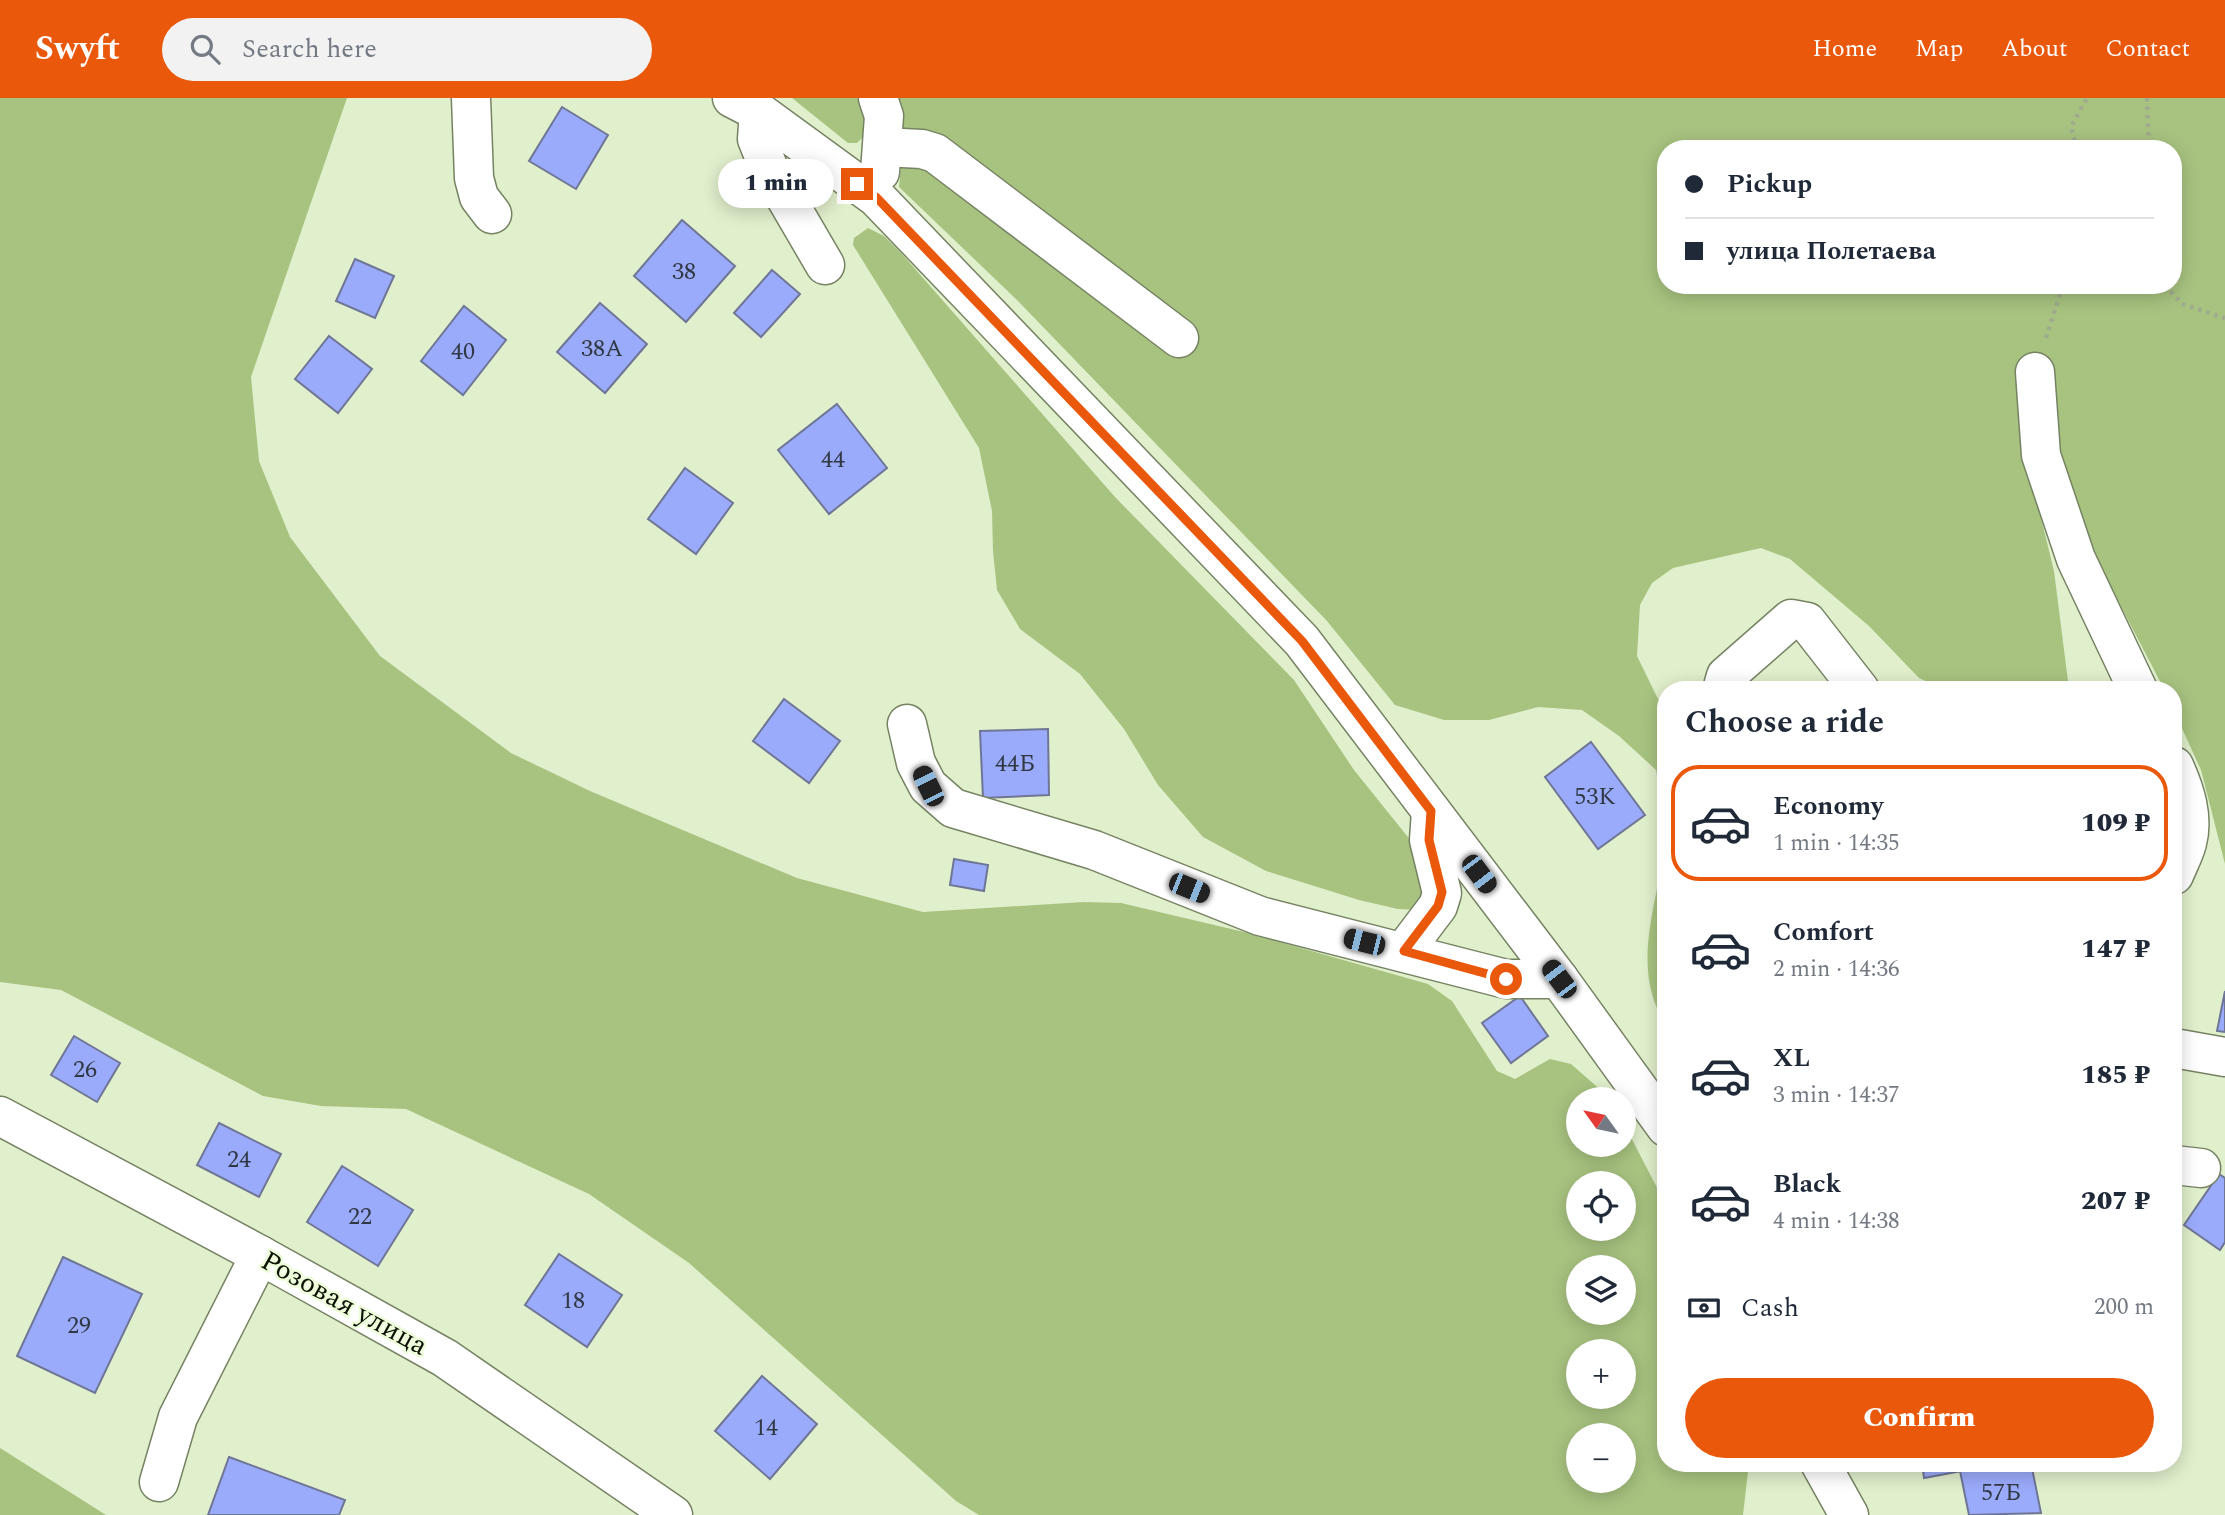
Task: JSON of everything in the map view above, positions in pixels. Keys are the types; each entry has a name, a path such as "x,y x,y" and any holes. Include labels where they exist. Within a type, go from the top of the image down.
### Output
{"street":[{"path":"471,98 474,178 480,197 492,214"},
{"path":"877,198 884,116 878,98"},
{"path":"745,105 877,198 1302,641 1559,979 1657,1115"},
{"path":"745,105 769,169 825,265"},
{"path":"883,147 922,149 935,153 1179,338"},
{"path":"2035,372 2041,455 2076,559 2133,681"},
{"path":"1725,681 1726,676 1791,619 1807,622 1853,681"},
{"path":"907,724 916,763 928,786 953,808 1094,850 1259,916 1506,979 1559,979"},
{"path":"2182,785 2189,813 2187,843 2182,855"},
{"path":"1404,951 1438,906 1442,892 1429,840 1431,811"},
{"path":"2182,1049 2225,1057"},
{"name":"Розовая улица","path":"0,1116 260,1255 445,1358 673,1515"},
{"path":"159,1482 178,1417 260,1255"},
{"path":"1825,1472 1849,1515"}],"path":[{"path":"2075,140 2071,127 2087,98"},
{"path":"2147,98 2149,140"},
{"path":"2035,372 2060,294"},
{"path":"2173,294 2182,304 2225,318"}],"green space":[{"path":"0,98 347,98 251,377 259,461 290,537 380,656 511,753 590,791 797,878 923,912 1084,902 1121,903 1244,932 1428,984 1452,1001 1497,1071 1515,1079 1550,1059 1571,1064 1597,1087 1566,1087 1566,1157 1636,1157 1636,1147 1657,1188 1657,1472 1748,1472 1743,1515 979,1515 956,1501 689,1263 589,1194 406,1109 321,1106 263,1096 61,990 0,982"},
{"path":"792,98 858,98 865,112 863,137 857,143 848,143"},
{"path":"894,98 2225,98 2225,864 2201,770 2182,728 2182,681 2160,681 2092,551 2023,360 2015,373 2021,436 2054,571 2068,681 1926,681 1919,678 1869,626 1790,559 1761,548 1673,568 1652,583 1640,605 1637,656 1657,697 1657,775 1656,770 1619,736 1582,710 1538,707 1489,720 1444,720 1395,705 1327,621 1017,300 899,187 901,166"},
{"path":"868,228 884,236 902,254 1115,497 1294,680 1354,770 1432,867 1420,910 1398,909 1359,900 1266,871 1203,837 1158,785 1124,729 1080,674 1020,629 997,590 992,511 979,448 853,245 854,238"},
{"path":"1657,889 1657,1008 1648,975 1652,916"},
{"path":"0,1448 106,1515 0,1515"}],"building":[{"path":"562,107 608,135 576,189 529,161"},
{"path":"682,220 735,266 686,322 634,276"},
{"path":"355,259 394,276 375,318 336,301"},
{"path":"772,270 800,294 761,337 734,313"},
{"path":"600,303 647,344 605,393 557,352"},
{"path":"464,306 506,340 463,395 421,361"},
{"path":"329,336 372,369 338,413 295,379"},
{"path":"837,404 887,468 829,514 778,450"},
{"path":"685,468 733,503 696,554 648,519"},
{"path":"784,699 840,741 809,783 753,741"},
{"path":"1048,729 1049,795 983,798 980,731"},
{"path":"1591,742 1645,815 1598,849 1545,777"},
{"path":"954,859 988,865 984,891 950,885"},
{"path":"2225,991 2225,1032 2217,1031"},
{"path":"1520,996 1548,1036 1511,1063 1482,1023"},
{"path":"74,1036 120,1063 97,1102 51,1075"},
{"path":"219,1123 281,1154 259,1197 197,1165"},
{"path":"342,1166 413,1210 378,1266 307,1222"},
{"path":"2219,1174 2225,1178 2225,1242 2220,1250 2184,1225"},
{"path":"559,1254 622,1295 587,1347 525,1305"},
{"path":"63,1257 142,1294 95,1393 17,1356"},
{"path":"762,1376 817,1424 770,1479 715,1431"},
{"path":"229,1457 345,1500 339,1515 208,1515"},
{"path":"1923,1472 1956,1472 1924,1478"},
{"path":"1960,1472 2033,1472 2041,1513 1969,1515"}],"route":[{"path":"857,184 877,198 1302,641 1431,811 1429,840 1442,892 1438,906 1404,951 1506,979"}]}
